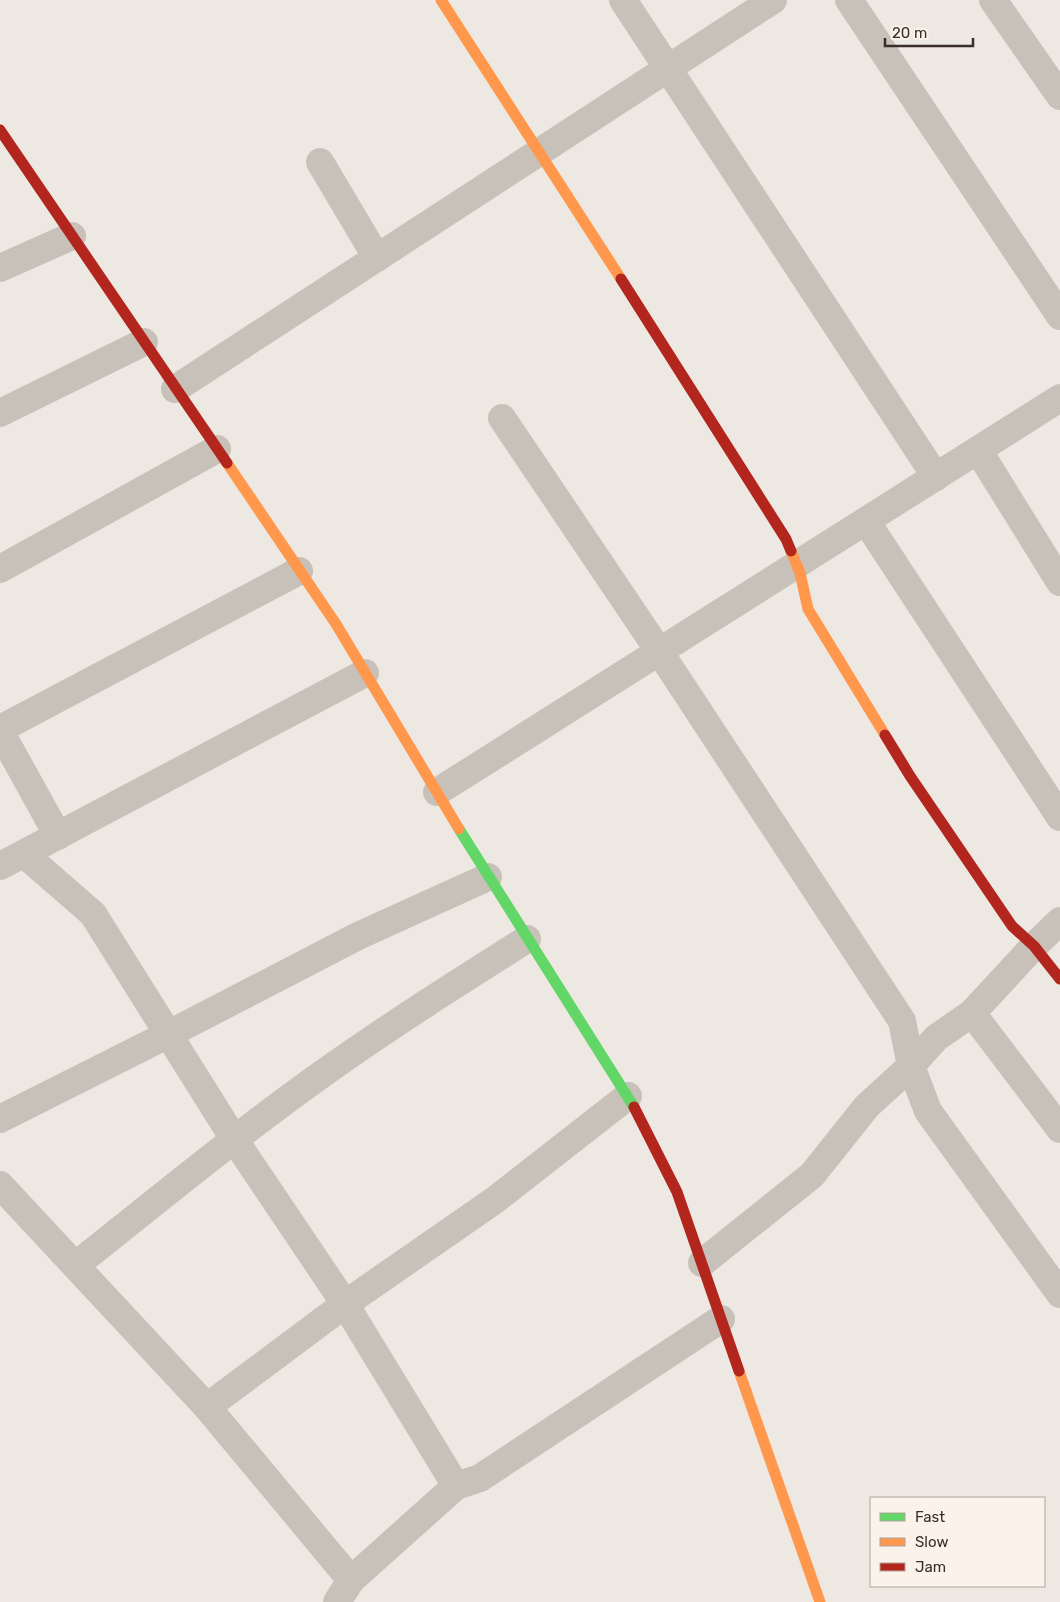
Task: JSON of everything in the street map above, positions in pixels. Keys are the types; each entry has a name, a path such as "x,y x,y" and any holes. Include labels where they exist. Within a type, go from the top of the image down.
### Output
{"main road":[{"path":"441,0 786,539 800,573 808,609 910,776 1012,926 1034,946 1060,979"},
{"path":"0,131 336,624 488,877 628,1096 677,1192 820,1602"}],"street":[{"path":"623,0 936,477"},
{"path":"176,389 772,0"},
{"path":"849,0 1060,316"},
{"path":"993,0 1060,96"},
{"path":"320,162 377,258"},
{"path":"0,268 72,236"},
{"path":"0,413 144,342"},
{"path":"437,792 1060,398"},
{"path":"502,418 659,651 902,1021 912,1066 928,1110 1060,1294"},
{"path":"0,569 217,449"},
{"path":"978,450 1060,582"},
{"path":"866,521 1060,817"},
{"path":"58,836 0,730 299,571"},
{"path":"0,866 365,673"},
{"path":"24,854 93,914 234,1139 344,1304 456,1486"},
{"path":"0,1119 168,1035 358,936 488,877"},
{"path":"702,1263 812,1175 867,1106 912,1066 936,1038 972,1013 1034,946 1060,921"},
{"path":"76,1265 234,1139 324,1073 396,1023 527,939"},
{"path":"972,1013 1060,1129"},
{"path":"207,1407 344,1304 495,1200 628,1096"},
{"path":"0,1185 207,1407 344,1591 456,1486 480,1478 721,1319"}],"traffic: fast":[{"path":"459,829 634,1107"}],"traffic: slow":[{"path":"441,0 621,279"},
{"path":"227,463 336,624 459,829"},
{"path":"791,551 800,573 808,609 885,735"},
{"path":"739,1371 820,1602"}],"traffic: jam":[{"path":"0,130 227,463"},
{"path":"621,279 786,539 791,551"},
{"path":"885,735 910,776 1012,926 1034,946 1060,979"},
{"path":"634,1107 677,1192 739,1371"}]}
